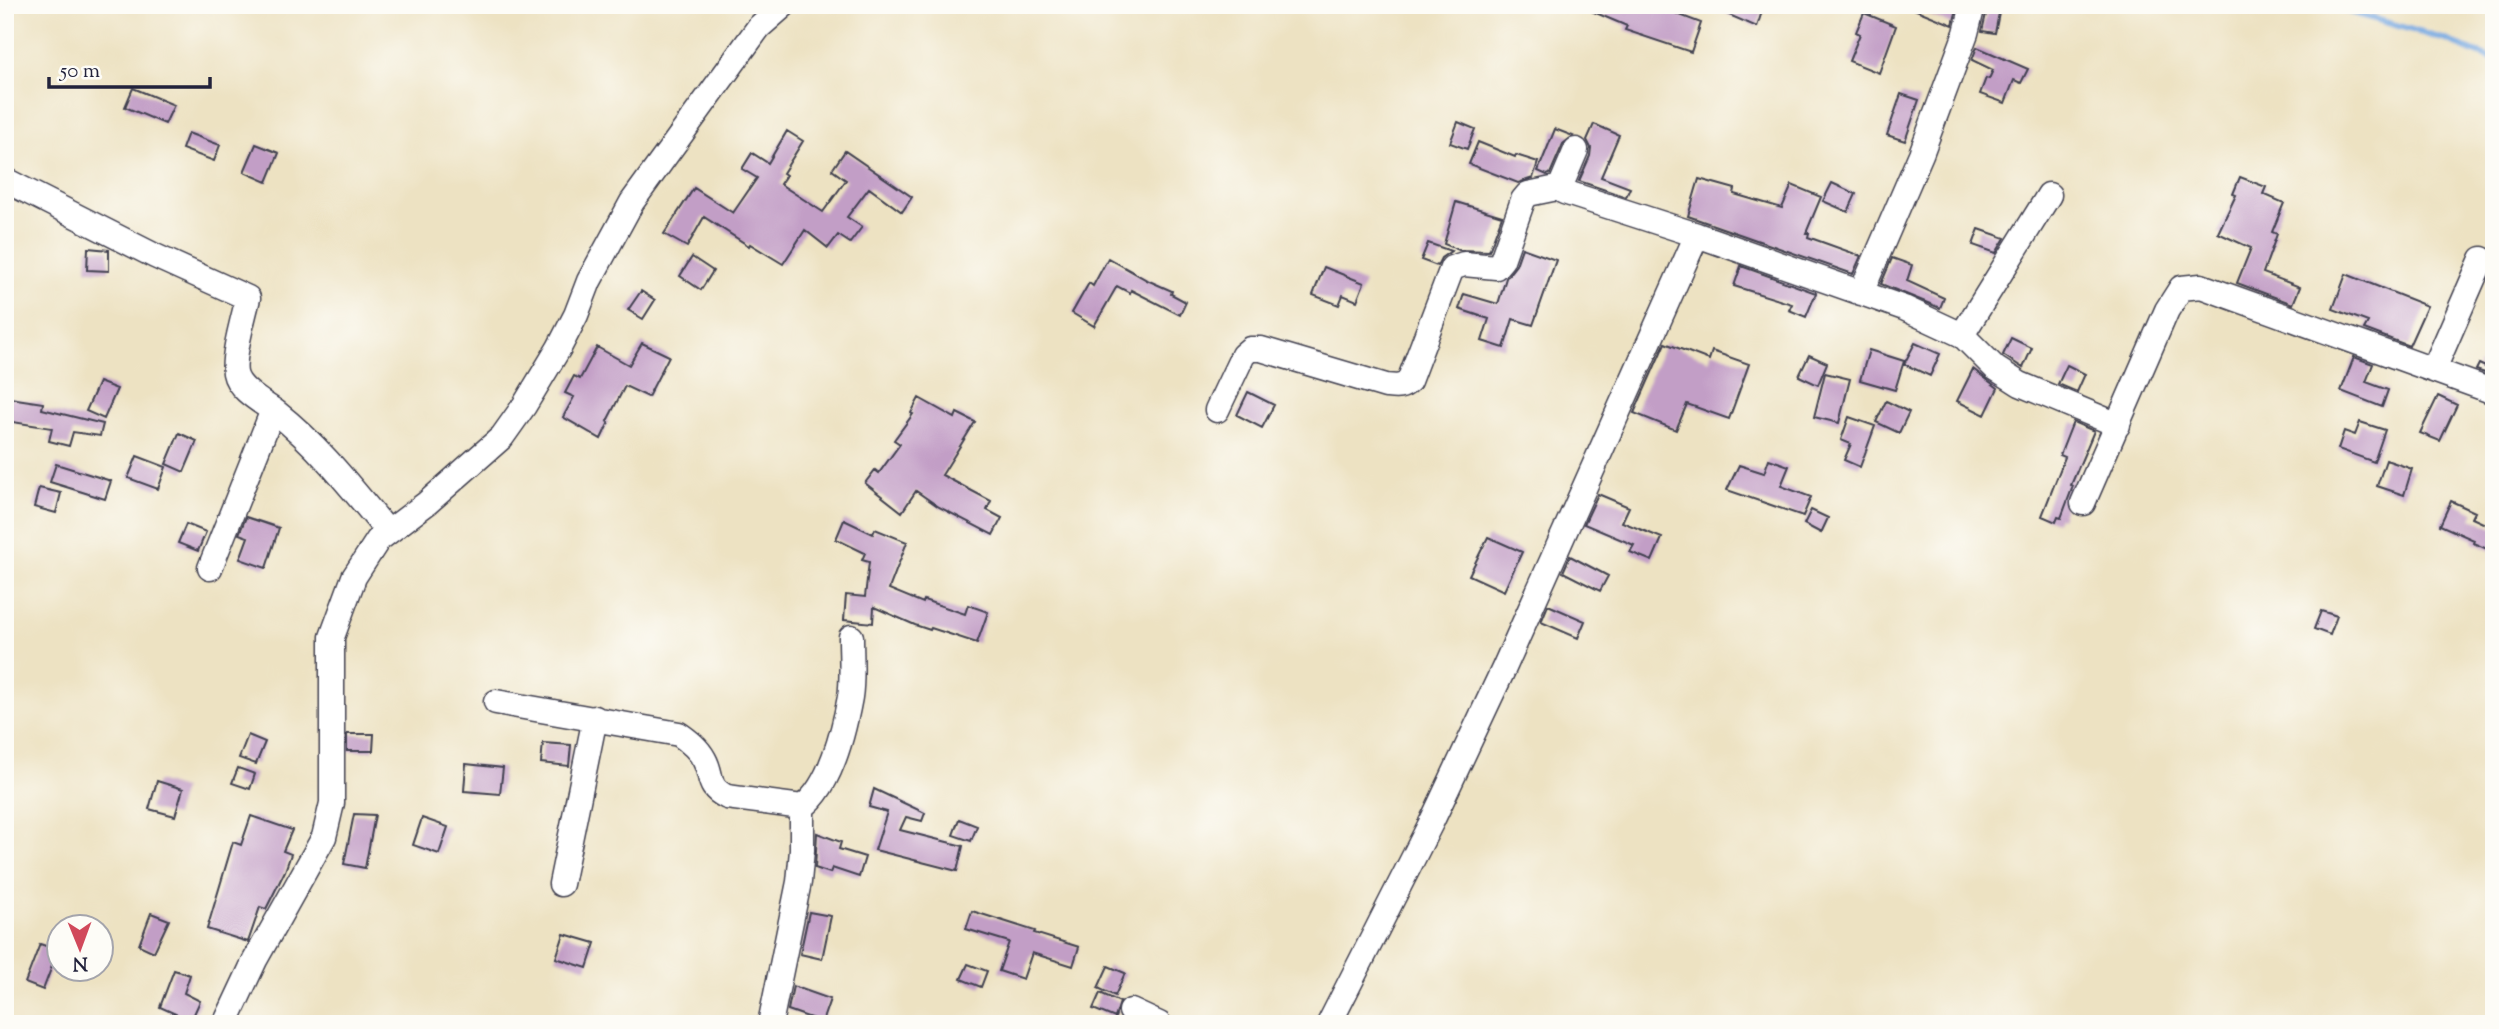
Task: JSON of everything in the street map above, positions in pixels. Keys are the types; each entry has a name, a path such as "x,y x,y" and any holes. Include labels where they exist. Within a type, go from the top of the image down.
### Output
{"street":[{"path":"225,1024 255,960 324,837 332,803 332,637 354,577 378,540 427,503 502,438 559,348 589,281 632,202 759,27 784,5"},
{"path":"1861,293 1921,154 1966,33 1972,5"},
{"path":"1576,150 1562,187 1564,192 1697,235 1904,309 1962,335 2004,375 2118,425"},
{"path":"5,180 155,256 248,298 235,360 235,374 242,386 298,430 332,464 388,532"},
{"path":"1217,410 1243,355 1250,349 1261,349 1386,386 1405,386 1452,268 1458,264 1496,267 1502,260 1522,200 1528,194 1562,187"},
{"path":"1962,335 2049,195"},
{"path":"1329,1024 1432,821 1504,668 1697,235"},
{"path":"2434,369 2482,259"},
{"path":"2083,503 2167,310 2181,288 2190,285 2201,286 2494,393"},
{"path":"210,568 273,410"},
{"path":"496,702 680,734 694,744 705,761 710,783 717,792 727,797 802,807 821,789 838,743 850,696 851,637"},
{"path":"561,884 595,719"},
{"path":"770,1024 799,882 802,807"},
{"path":"1131,1011 1158,1024"}],"building":[{"path":"1577,5 1668,5 1679,10 1677,14 1701,23 1691,52 1625,30 1627,26"},
{"path":"1706,5 1764,5 1757,27"},
{"path":"1904,5 1958,5 1953,25"},
{"path":"1987,10 1999,13 1995,33 1982,31"},
{"path":"1864,13 1896,26 1879,73 1849,61 1860,34 1856,32"},
{"path":"1977,47 2028,69 2021,83 2014,80 2005,103 1980,94 1986,78 1989,79 1993,70 1972,60"},
{"path":"133,88 174,105 165,124 125,107"},
{"path":"1901,94 1919,100 1905,141 1887,135"},
{"path":"1458,122 1475,129 1467,149 1450,143"},
{"path":"1594,124 1619,135 1601,177 1630,188 1626,197 1579,181 1590,156 1591,148 1587,140"},
{"path":"1555,129 1573,136 1563,144 1550,174 1547,175 1538,171"},
{"path":"787,131 803,141 783,173 786,175 780,184 823,212 846,180 832,170 845,151 912,197 902,212 869,188 847,217 862,227 850,243 838,235 828,248 805,230 783,264 704,217 687,247 664,234 694,188 733,213 757,178 742,169 752,153 768,163"},
{"path":"188,133 220,145 214,161 182,149"},
{"path":"1478,142 1515,157 1516,155 1538,162 1533,178 1518,183 1469,164"},
{"path":"256,144 279,153 267,182 244,172"},
{"path":"2240,177 2266,187 2263,194 2284,203 2272,232 2277,234 2263,273 2300,287 2293,304 2237,283 2251,248 2218,233 2236,195 2233,194"},
{"path":"1699,179 1735,189 1734,194 1782,208 1792,185 1821,197 1806,233 1809,233 1808,237 1861,256 1853,274 1688,216"},
{"path":"1832,183 1856,194 1848,212 1823,201"},
{"path":"1456,202 1502,216 1489,251 1459,250 1444,244"},
{"path":"1979,229 2005,238 1996,253 1973,245"},
{"path":"1428,243 1451,251 1441,258 1437,266 1421,260"},
{"path":"88,248 109,250 109,271 87,270"},
{"path":"1522,248 1556,260 1533,325 1513,319 1504,348 1482,341 1489,319 1459,309 1464,294 1498,304 1506,278 1516,265"},
{"path":"692,257 713,271 701,290 680,276"},
{"path":"1108,258 1172,291 1171,294 1186,302 1180,315 1131,290 1130,293 1117,286 1094,326 1072,313 1089,283 1093,286"},
{"path":"1892,258 1912,265 1907,281 1944,298 1940,308 1881,284"},
{"path":"1741,266 1816,293 1806,317 1789,310 1792,304 1734,286"},
{"path":"1324,267 1364,283 1357,301 1343,295 1339,305 1313,295"},
{"path":"2346,274 2427,306 2409,346 2364,329 2368,322 2333,309"},
{"path":"641,291 655,300 643,319 628,310"},
{"path":"2011,338 2032,348 2023,368 2003,355"},
{"path":"642,343 669,356 648,397 625,386 601,439 563,417 574,397 565,393 574,376 580,379 597,347 629,365"},
{"path":"1665,343 1709,360 1712,351 1749,364 1729,419 1687,404 1676,430 1634,413"},
{"path":"1915,343 1940,354 1930,376 1904,364"},
{"path":"1869,350 1904,361 1895,390 1860,380"},
{"path":"1809,355 1827,363 1818,385 1799,376"},
{"path":"2354,357 2373,364 2366,382 2388,390 2382,407 2341,391"},
{"path":"2479,364 2494,371 2494,376 2476,370"},
{"path":"2067,365 2085,374 2077,392 2058,384"},
{"path":"1973,369 1998,388 1985,415 1957,401"},
{"path":"1825,373 1850,379 1839,423 1814,417"},
{"path":"99,382 117,389 104,419 86,411"},
{"path":"1248,392 1274,405 1262,428 1237,415"},
{"path":"2438,396 2457,405 2440,441 2420,433"},
{"path":"10,398 43,403 42,409 103,424 100,436 73,432 69,446 49,441 52,428 6,421"},
{"path":"919,398 955,418 957,413 975,422 942,475 991,501 987,510 1002,518 993,535 939,507 916,491 902,512 865,483 875,470 879,473 900,444 894,440 913,414 911,413"},
{"path":"1886,401 1909,412 1899,433 1876,422"},
{"path":"1849,417 1875,426 1860,467 1844,460 1851,444 1841,440"},
{"path":"2073,422 2094,431 2071,485 2073,486 2061,518 2058,517 2056,522 2042,516 2065,457 2060,455"},
{"path":"2360,422 2385,430 2374,462 2338,449 2344,431 2355,435"},
{"path":"179,433 197,441 184,472 166,464"},
{"path":"137,456 166,467 158,489 128,478"},
{"path":"1769,459 1789,466 1781,486 1811,497 1803,516 1727,490 1739,465 1764,473"},
{"path":"2386,460 2412,469 2404,495 2377,486"},
{"path":"56,464 111,481 105,499 50,482"},
{"path":"39,488 61,493 56,513 34,507"},
{"path":"1598,494 1629,507 1622,522 1662,538 1652,561 1630,552 1634,545 1584,524"},
{"path":"2451,501 2475,512 2472,518 2494,528 2494,552 2440,525"},
{"path":"1811,510 1828,518 1821,533 1804,524"},
{"path":"246,517 279,528 266,568 240,559 248,537 239,534"},
{"path":"844,520 873,534 875,529 907,542 889,589 923,603 924,600 965,614 968,605 988,612 977,643 915,625 874,607 873,623 844,620 846,595 865,597 869,562 862,560 865,553 836,539"},
{"path":"186,524 206,532 198,551 178,543"},
{"path":"1488,537 1522,552 1504,591 1469,575"},
{"path":"1570,556 1608,576 1600,591 1563,572"},
{"path":"1548,605 1585,621 1578,638 1541,622"},
{"path":"2321,611 2337,616 2330,635 2314,629"},
{"path":"347,734 374,734 373,751 347,751"},
{"path":"248,735 265,742 256,764 239,758"},
{"path":"543,743 571,745 569,766 541,763"},
{"path":"466,764 503,768 500,794 464,791"},
{"path":"238,768 255,774 250,789 232,783"},
{"path":"157,781 183,789 175,816 149,809"},
{"path":"874,789 925,813 922,821 906,817 900,830 963,846 957,871 875,850 887,812 869,807"},
{"path":"354,814 375,815 365,868 344,864"},
{"path":"251,816 292,830 283,851 291,854 285,871 266,909 260,907 248,942 207,929 233,842 241,845"},
{"path":"422,818 448,827 439,854 413,845"},
{"path":"959,819 977,826 971,841 953,835"},
{"path":"817,833 841,842 839,849 865,857 859,877 832,868 830,873 815,868"},
{"path":"972,911 1079,947 1073,966 1032,953 1023,979 999,971 1009,942 966,929"},
{"path":"809,912 831,916 822,959 800,954"},
{"path":"151,913 169,920 154,952 139,945"},
{"path":"564,934 595,943 587,968 556,958"},
{"path":"40,944 46,946 46,982 43,990 25,983"},
{"path":"968,964 987,971 981,987 961,979"},
{"path":"1108,966 1125,973 1115,996 1098,988"},
{"path":"174,970 190,975 184,993 200,1001 191,1021 160,1007"},
{"path":"793,986 830,999 822,1022 788,1010"},
{"path":"1100,993 1120,1002 1115,1018 1093,1009"}],"waterway":[{"path":"2334,7 2446,40 2494,60"}]}
